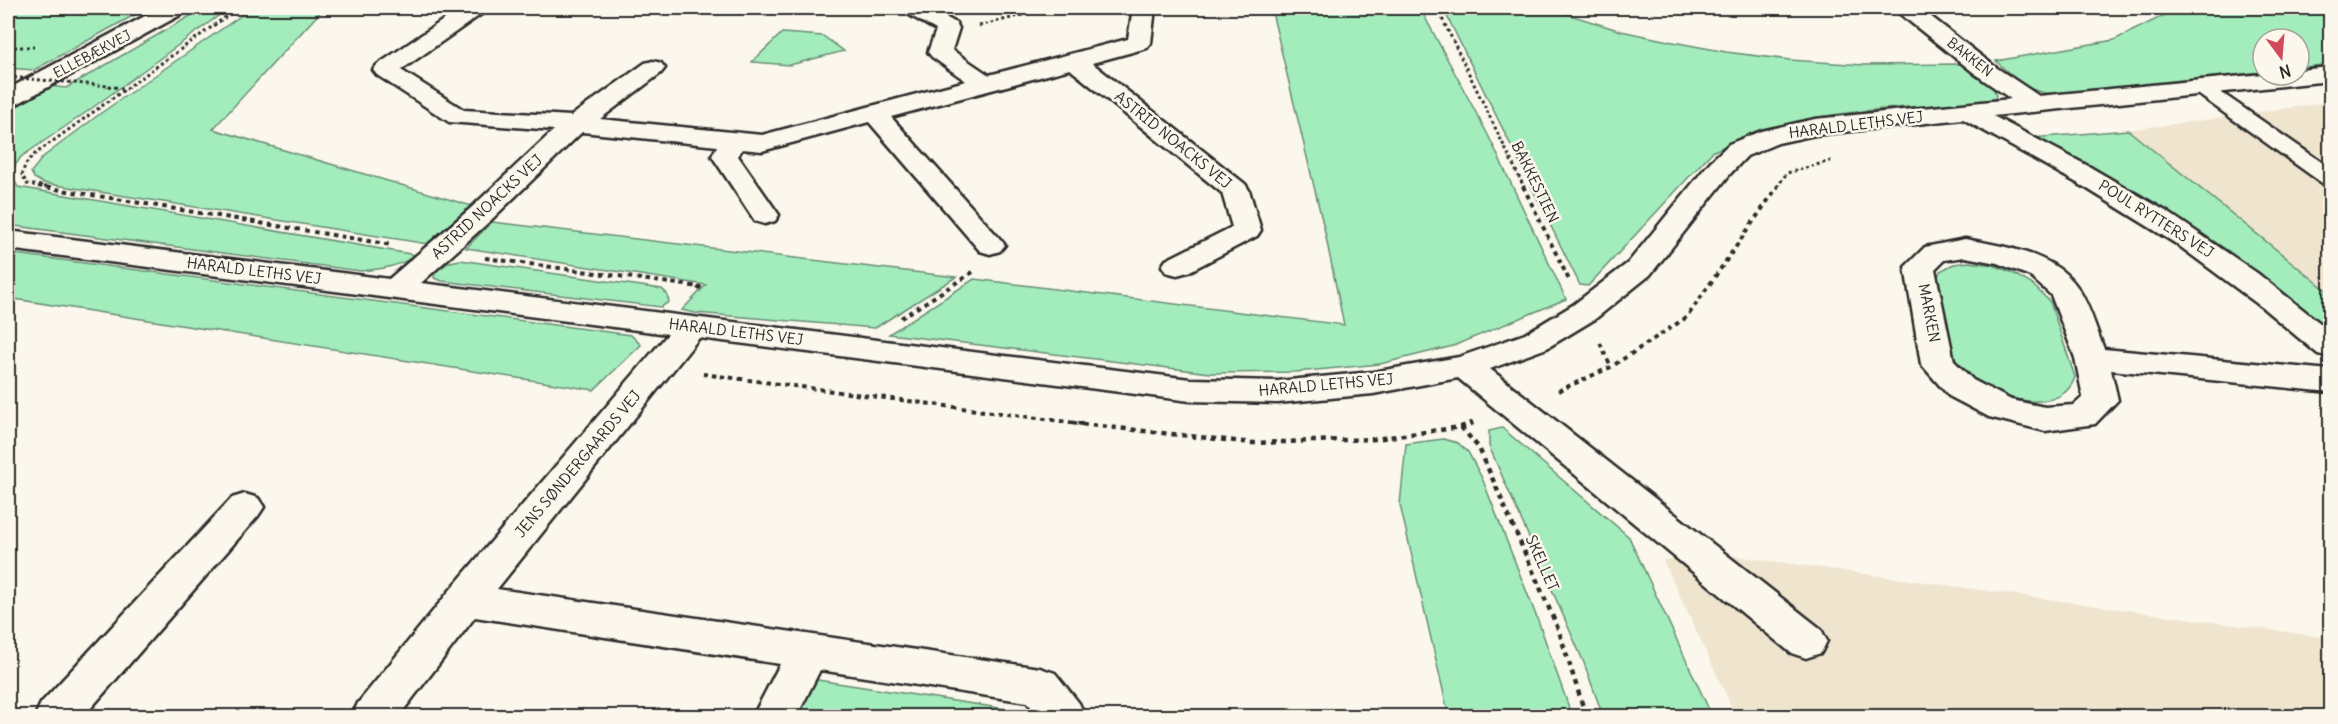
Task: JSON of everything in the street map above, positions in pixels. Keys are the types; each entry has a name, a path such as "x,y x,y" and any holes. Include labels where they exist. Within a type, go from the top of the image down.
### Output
{"street":[{"name":"ELLEBÆKVEJ","path":"8,99 176,8"},
{"path":"475,8 385,70 459,117 576,124 762,143 1139,43 1144,8"},
{"path":"914,8 948,28 940,52 984,83"},
{"name":"BAKKEN","path":"1907,8 1986,71 2034,104"},
{"name":"ASTRID NOACKS VEJ","path":"1073,59 1235,190 1248,230 1177,266"},
{"name":"ASTRID NOACKS VEJ","path":"396,289 481,214 576,124 652,68"},
{"name":"HARALD LETHS VEJ","path":"8,240 691,327 858,346 1190,390 1278,392 1373,383 1465,366 1536,340 1584,312 1639,269 1720,168 1738,150 1770,137 1815,128 2331,74"},
{"name":"POUL RYTTERS VEJ","path":"1969,112 2095,181 2188,237 2274,298 2331,347"},
{"path":"874,113 990,245"},
{"path":"733,141 725,156 765,215"},
{"name":"MARKEN","path":"1965,248 2004,255 2041,270 2065,291 2091,358 2102,400 2083,416 2045,419 2001,409 1961,388 1938,364 1920,267 1935,253 1965,248"},
{"name":"JENS SØNDERGAARDS VEJ","path":"374,717 465,600 691,327"},
{"path":"2091,358 2331,381"},
{"path":"1465,366 1806,641"},
{"path":"57,717 245,507"},
{"path":"465,600 1040,686 1063,717"},
{"path":"776,717 808,651"}],"lane":[{"path":"2202,88 2331,178"}],"path":[{"path":"224,217 27,184 21,176 25,165 35,153 238,8"},
{"path":"948,28 974,27 1051,8"},
{"name":"BAKKESTIEN","path":"1437,8 1611,367"},
{"path":"8,77 127,89"},
{"path":"658,368 1142,432 1253,443 1375,439 1461,427 1518,408 1611,367 1688,317 1787,173 1844,157"},
{"path":"858,346 986,264 990,245"},
{"name":"SKELLET","path":"1461,427 1479,448 1559,631 1586,717"}],"shaded area":[{"path":"2330,102 2330,293 2128,130 2212,119"},
{"path":"1727,555 2322,637 2330,646 2330,716 1736,716 1663,560"}],"green space":[{"path":"8,8 147,8 34,70 8,68"},
{"path":"204,8 229,8 21,157 10,173 18,187 416,255 396,265 361,271 8,225 8,109 50,86 66,88"},
{"path":"252,8 324,8 213,129 472,206 428,244 43,183 34,178 31,172 43,157 101,113"},
{"path":"1271,8 1420,8 1489,137 1566,299 1453,346 1380,364 1295,372 1210,373 889,334 974,279 1344,325 1324,228"},
{"path":"1443,8 1548,8 1621,31 1726,52 1790,60 1863,65 1960,64 1993,87 1996,95 1995,99 1988,101 1882,109 1812,119 1777,127 1712,152 1588,286 1580,285"},
{"path":"2179,8 2330,8 2330,64 2311,66 2311,27 2251,27 2251,73 2052,94 2028,87 1996,61 2114,40"},
{"path":"782,33 823,36 844,51 790,65 752,62"},
{"path":"2128,130 2330,293 2330,333 2279,291 2031,138"},
{"path":"492,222 956,277 875,328 695,313 682,310 706,285 466,248"},
{"path":"8,253 631,335 641,345 594,390 8,298"},
{"path":"460,260 662,289 667,294 669,302 661,307 442,281 434,278 435,272 450,262"},
{"path":"1969,262 1993,265 2011,272 2033,285 2050,302 2075,377 2066,391 2053,399 2036,401 2017,399 1980,385 1956,362 1936,282 1940,271 1954,264"},
{"path":"1502,428 1629,537 1712,716 1603,716 1584,663 1489,446 1489,431"},
{"path":"1443,439 1458,443 1468,452 1482,478 1539,623 1572,716 1449,716 1400,505 1406,444"},
{"path":"811,679 1006,709 1011,716 793,716"}]}
